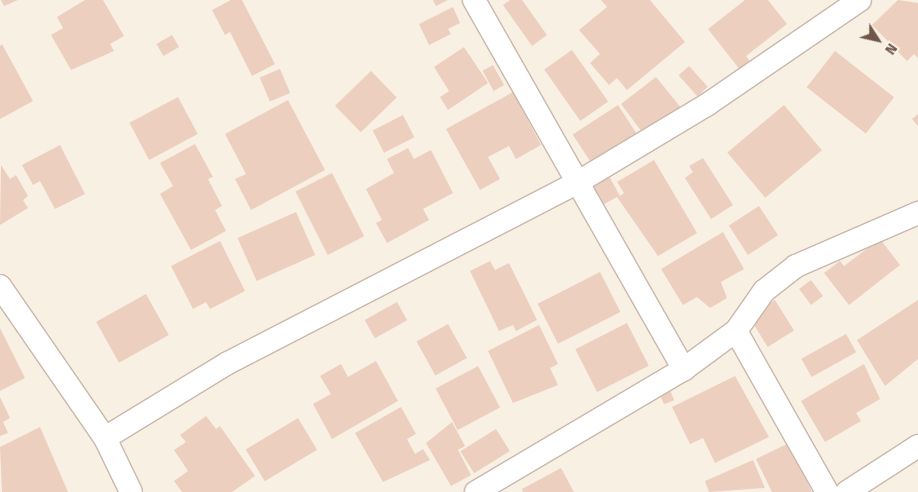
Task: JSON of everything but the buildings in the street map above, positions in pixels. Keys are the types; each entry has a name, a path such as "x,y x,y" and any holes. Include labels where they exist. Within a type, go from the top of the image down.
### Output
{"street":[{"path":"474,0 580,181 684,369"},
{"path":"105,438 228,363 580,181 708,104 860,0"},
{"path":"476,492 684,369 736,331 764,291 796,266 918,213"},
{"path":"0,286 105,438 131,492"},
{"path":"736,331 827,492"},
{"path":"847,492 918,446"}]}
